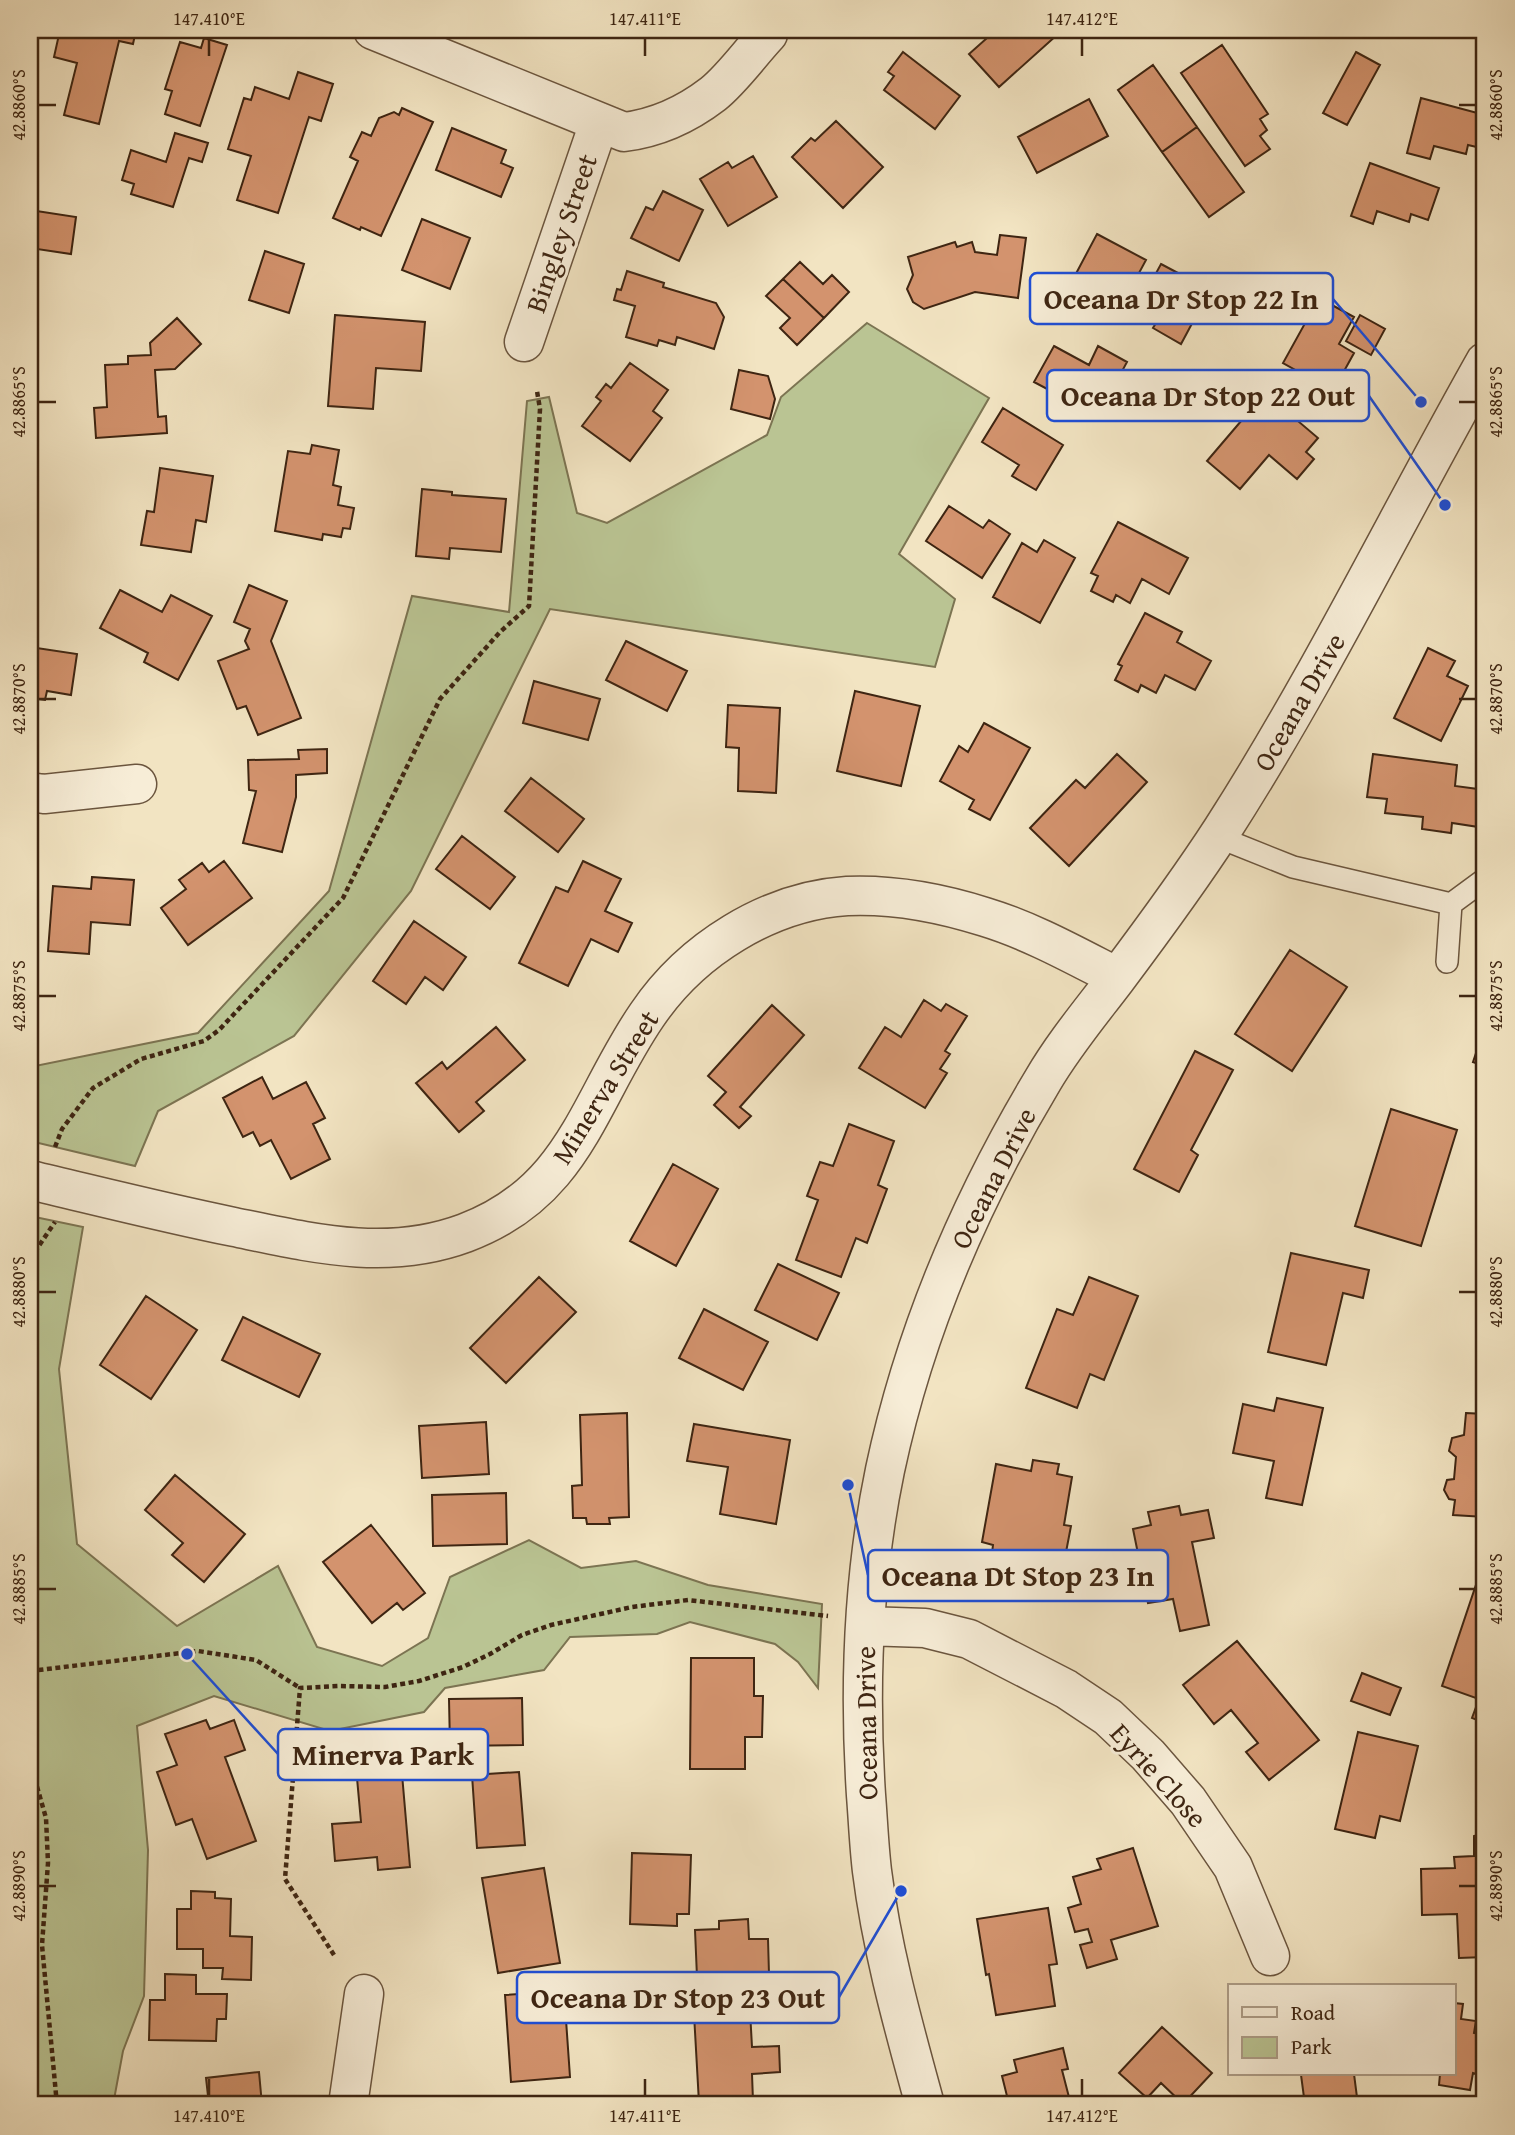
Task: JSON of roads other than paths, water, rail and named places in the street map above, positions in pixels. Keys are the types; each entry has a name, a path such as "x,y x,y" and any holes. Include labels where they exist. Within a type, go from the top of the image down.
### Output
{"street":[{"name":"Bingley Street","path":"373,30 624,132 646,130 668,121 714,93 768,34"},
{"name":"Bingley Street","path":"524,342 599,123"},
{"name":"Oceana Drive","path":"925,2105 895,1992 872,1869 864,1749 866,1626 871,1557 885,1470 903,1401 951,1261 995,1166 1044,1079 1080,1024 1218,837 1269,756 1481,381"},
{"path":"30,792 44,794 138,784"},
{"name":"Minerva Street","path":"40,1169 193,1219 327,1246 374,1249 420,1244 464,1234 506,1214 531,1195 561,1163 592,1115 647,1014 679,976 712,946 752,923 798,906 846,896 900,898 947,906 987,917 1042,939 1117,977"},
{"name":"Eyrie Close","path":"866,1626 925,1628 969,1640 1066,1689 1108,1717 1148,1755 1196,1812 1233,1867 1270,1956"},
{"path":"348,2105 364,1994"}],"lane":[{"path":"1218,837 1293,867 1451,904 1485,879"},
{"path":"1447,962 1451,904"}],"place":[{"name":"Oceana Dr Stop 22 In","path":"1421,402"},
{"name":"Oceana Dr Stop 22 Out","path":"1445,505"},
{"name":"Oceana Dt Stop 23 In","path":"848,1485"},
{"name":"Minerva Park","path":"187,1654"},
{"name":"Oceana Dr Stop 23 Out","path":"901,1891"}]}
